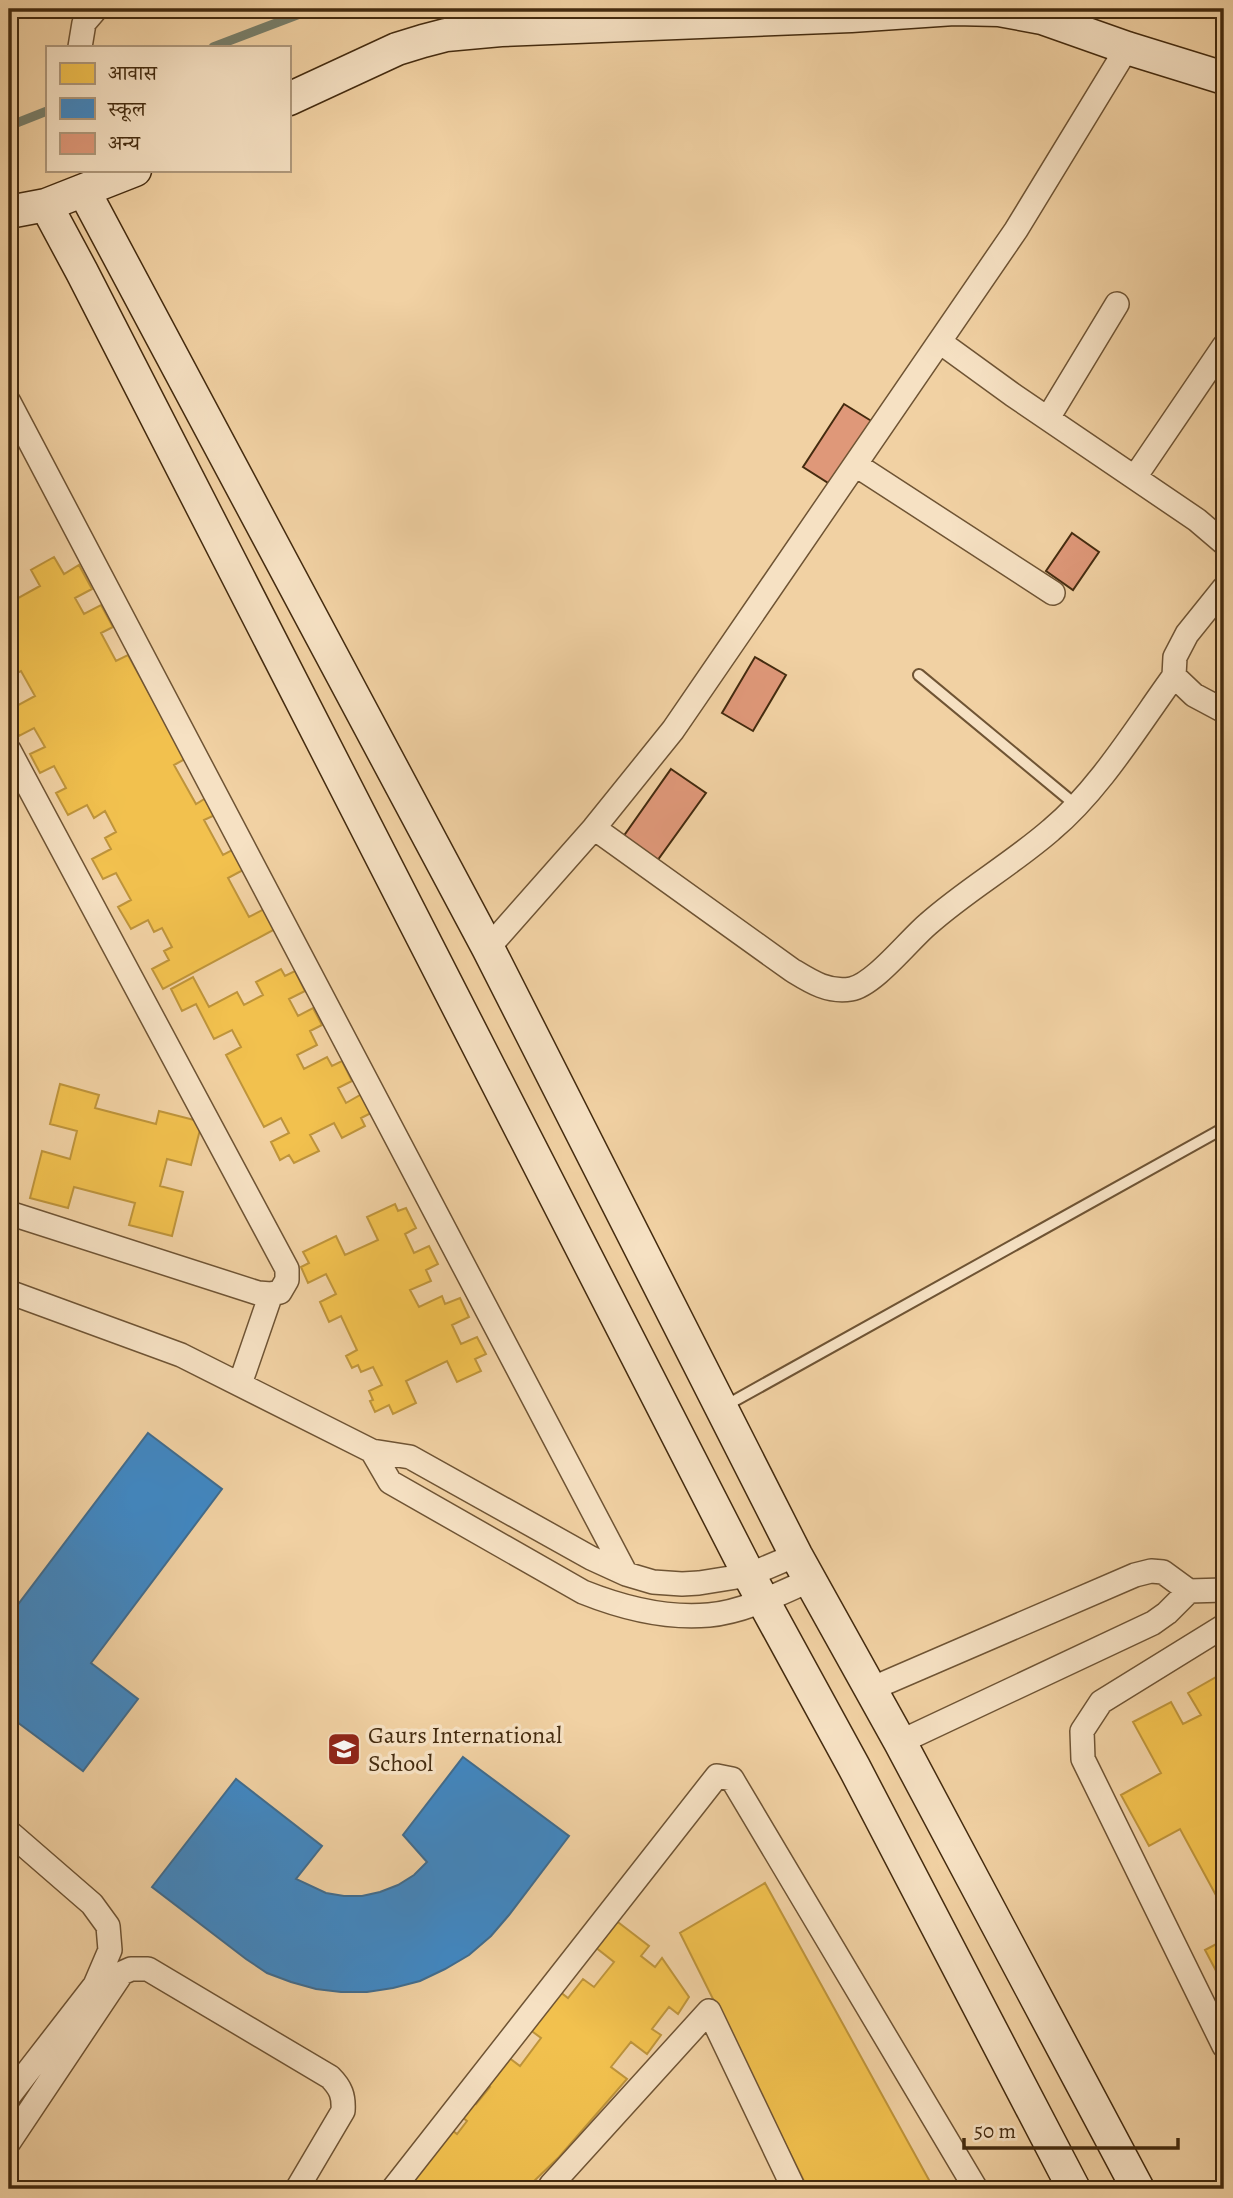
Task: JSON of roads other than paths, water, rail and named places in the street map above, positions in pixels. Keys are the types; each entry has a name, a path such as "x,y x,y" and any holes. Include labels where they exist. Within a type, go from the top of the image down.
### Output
{"street":[{"path":"290,99 397,49 446,35 501,30 852,16 954,9 999,10 1042,18 1224,78"},
{"path":"80,46 85,13"},
{"path":"488,948 594,828 673,730 1016,230 1127,48"},
{"path":"9,207 46,205 82,180 124,172"},
{"path":"82,180 488,948 803,1567 900,1742 1138,2189"},
{"path":"46,205 756,1588 854,1767 1074,2189"},
{"path":"1048,418 1117,303"},
{"path":"940,342 1197,520 1224,543"},
{"path":"1135,477 1224,346"},
{"path":"11,414 626,1574"},
{"path":"856,465 1053,593"},
{"path":"594,828 792,970 820,987 851,989 870,979 927,924 1051,831 1077,806 1174,676 1175,657 1187,634 1224,588"},
{"path":"1174,676 1194,695 1224,711"},
{"path":"9,750 287,1269 287,1280 280,1292 258,1293 9,1213"},
{"path":"9,1292 181,1355 372,1451 410,1457 591,1558 626,1574 653,1582 756,1588"},
{"path":"240,1384 271,1294"},
{"path":"372,1451 390,1482 583,1592 615,1605 649,1613 711,1615 756,1588 803,1567"},
{"path":"871,1689 1135,1575 1151,1571 1163,1572 1189,1591 1224,1590"},
{"path":"900,1742 1153,1623 1189,1591"},
{"path":"1224,1626 1101,1702 1082,1731 1083,1759 1224,2046"},
{"path":"393,2189 716,1776 732,1779 976,2189"},
{"path":"9,1832 92,1904 107,1926 110,1950 95,1985 9,2096"},
{"path":"9,2142 122,1973 131,1969 148,1969 330,2077 341,2088 343,2112 297,2189"},
{"path":"553,2189 551,2185 709,2011 794,2189"}],"lane":[{"path":"919,675 1077,806"},
{"path":"723,1408 1224,1128"}],"waterway":[{"path":"216,46 313,9"},
{"path":"9,126 46,111"}],"place":[{"name":"Gaurs International School","path":"344,1749"}]}
